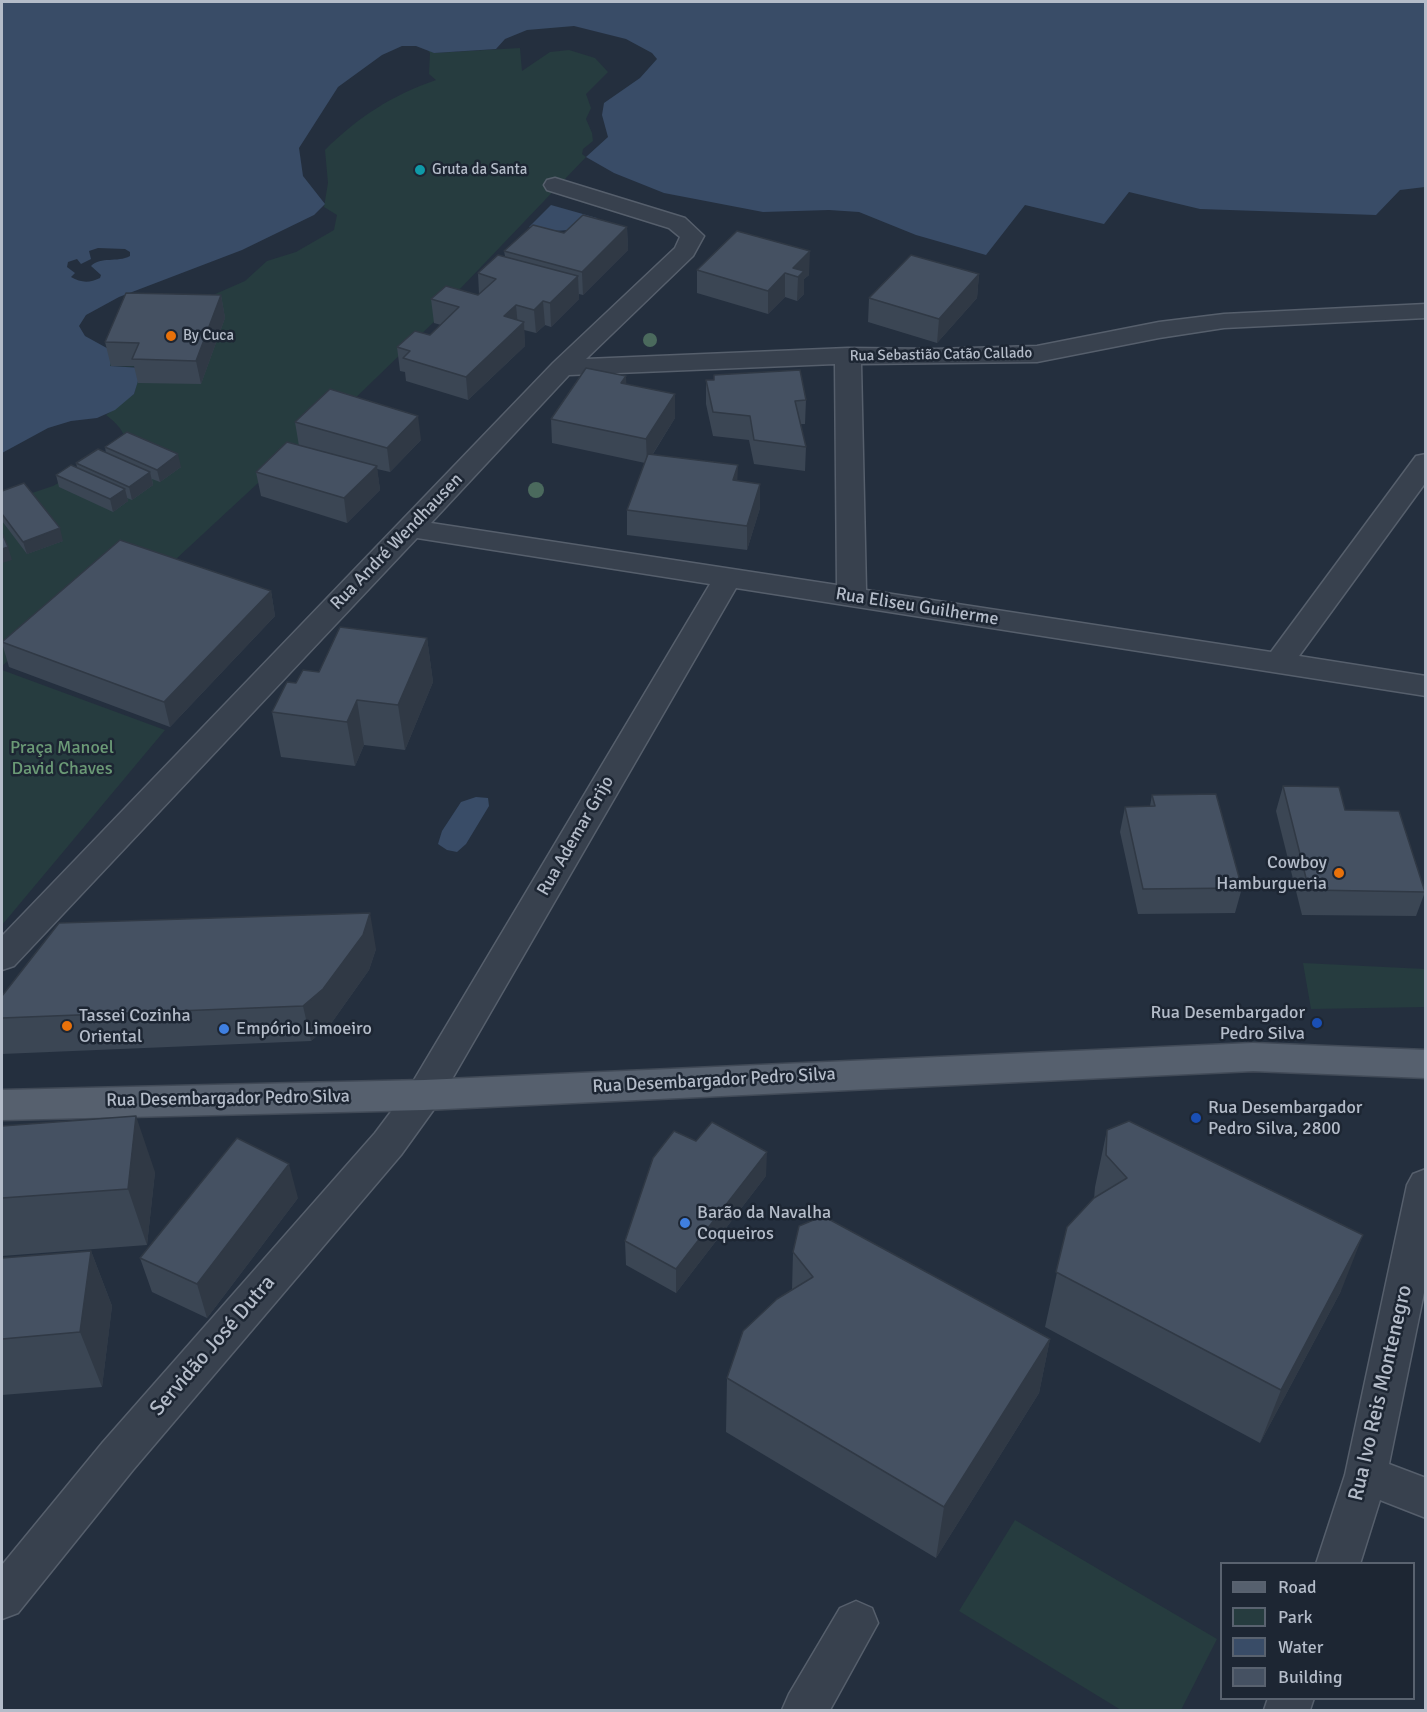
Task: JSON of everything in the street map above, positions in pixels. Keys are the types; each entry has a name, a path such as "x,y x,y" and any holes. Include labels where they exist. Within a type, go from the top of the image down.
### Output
{"main road":[{"name":"Rua Desembargador Pedro Silva","path":"2,1105 424,1095 1253,1057 1425,1064"}],"street":[{"name":"Rua André Wendhausen","path":"2,957 562,368 685,251 692,236 677,223 555,185"},
{"name":"Rua Sebastião Catão Callado","path":"562,368 848,356 956,357 1037,354 1159,330 1224,321 1425,311"},
{"path":"848,356 852,597"},
{"path":"1279,663 1425,462"},
{"name":"Rua Eliseu Guilherme","path":"410,528 1425,686"},
{"name":"Rua Ademar Grijo","path":"424,1095 728,578"},
{"name":"Servidão José Dutra","path":"2,1598 118,1456 388,1144 424,1095"},
{"name":"Rua Ivo Reis Montenegro","path":"1338,1562 1366,1475 1425,1185"},
{"path":"1366,1475 1425,1498"},
{"path":"805,1710 856,1623"}],"green space":[{"path":"426,48 434,53 520,48 522,71 550,52 569,50 595,58 608,72 586,94 591,108 586,119 593,141 583,149 582,154 586,157 437,313 441,315 345,408 340,407 162,572 125,559 2,666 2,503 53,486 125,445 122,432 106,415 134,394 141,367 109,366 113,354 197,302 245,281 267,261 296,252 334,230 337,215 324,207 328,183 325,150 363,118 390,100 436,80 429,74 430,53"},
{"name":"Praça Manoel David Chaves","path":"2,670 165,730 2,925"},
{"path":"1303,963 1425,969 1425,1007 1311,1009"},
{"path":"1015,1520 1217,1639 1181,1710 1121,1710 959,1611"}],"water":[{"path":"2,2 1425,2 1425,187 1400,190 1376,215 1200,209 1129,192 1104,224 1025,205 986,255 916,235 859,212 829,210 763,212 664,193 614,173 586,157 608,137 602,115 604,103 640,78 657,59 652,53 626,39 574,26 527,30 505,39 496,49 434,53 416,46 402,46 382,55 338,87 299,148 303,176 325,204 314,215 242,250 119,297 86,315 79,326 85,336 114,352 110,366 142,368 134,394 115,410 97,418 71,421 48,428 2,453","holes":["98,248 125,249 130,252 130,256 99,261 91,266 101,275 100,278 86,282 71,277 75,273 67,267 68,262 77,259 81,264 91,259 89,251"]},
{"path":"551,205 597,218 583,227 574,229 546,230 529,227"},
{"path":"476,797 488,798 489,806 466,844 457,852 447,850 438,844 442,831 461,802"}],"building":[{"path":"583,215 627,227 582,272 504,251 533,225 564,233"},
{"path":"737,231 810,251 793,268 804,271 798,277 785,273 768,291 697,270"},
{"path":"498,255 578,276 550,303 543,301 534,310 516,305 504,316 524,322 466,377 403,358 410,351 397,347 415,331 430,335 459,307 431,299 446,286 478,295 496,279 478,273"},
{"path":"911,255 979,274 939,319 869,298"},
{"path":"126,293 221,295 196,361 132,359 139,343 105,342"},
{"path":"586,368 626,376 621,383 675,394 646,439 551,419"},
{"path":"800,370 806,400 795,401 806,447 754,440 750,416 713,412 706,380 714,380 714,375"},
{"path":"330,389 418,416 387,448 295,422"},
{"path":"127,432 178,454 157,470 105,447"},
{"path":"287,442 377,466 344,498 256,472"},
{"path":"98,449 150,472 129,487 76,463"},
{"path":"648,454 738,465 733,480 760,484 747,526 627,510"},
{"path":"71,465 125,489 110,499 56,475"},
{"path":"24,483 60,528 23,542 2,514 2,491"},
{"path":"2,533 8,547 2,549"},
{"path":"120,540 271,591 164,702 2,642"},
{"path":"340,627 427,638 398,705 357,700 347,722 272,712 287,682 296,683 303,670 319,672"},
{"path":"1283,786 1339,787 1345,810 1399,811 1425,892 1309,890"},
{"path":"1216,794 1242,888 1143,889 1125,807 1155,806 1152,795"},
{"path":"370,913 363,935 323,989 303,1006 2,1018 2,996 59,923"},
{"path":"136,1116 128,1189 2,1198 2,1126"},
{"path":"1129,1121 1363,1235 1281,1390 1056,1272 1067,1227 1094,1198 1127,1178 1106,1155 1107,1130"},
{"name":"Barão da Navalha Coqueiros","path":"712,1122 767,1152 676,1269 625,1241 653,1158 674,1131 696,1141"},
{"path":"237,1138 289,1164 197,1284 140,1258"},
{"path":"823,1216 1050,1339 944,1507 727,1378 743,1331 777,1299 813,1277 793,1252 799,1226"},
{"path":"91,1251 80,1332 2,1339 2,1258"}],"place":[{"name":"Gruta da Santa","path":"420,170"},
{"name":"By Cuca","path":"171,336"},
{"name":"Cowboy Hamburgueria","path":"1339,873"},
{"name":"Rua Desembargador Pedro Silva","path":"1317,1023"},
{"name":"Tassei Cozinha Oriental","path":"67,1026"},
{"name":"Empório Limoeiro","path":"224,1029"},
{"name":"Rua Desembargador Pedro Silva, 2800","path":"1196,1118"},
{"name":"Barão da Navalha Coqueiros","path":"685,1223"}]}
